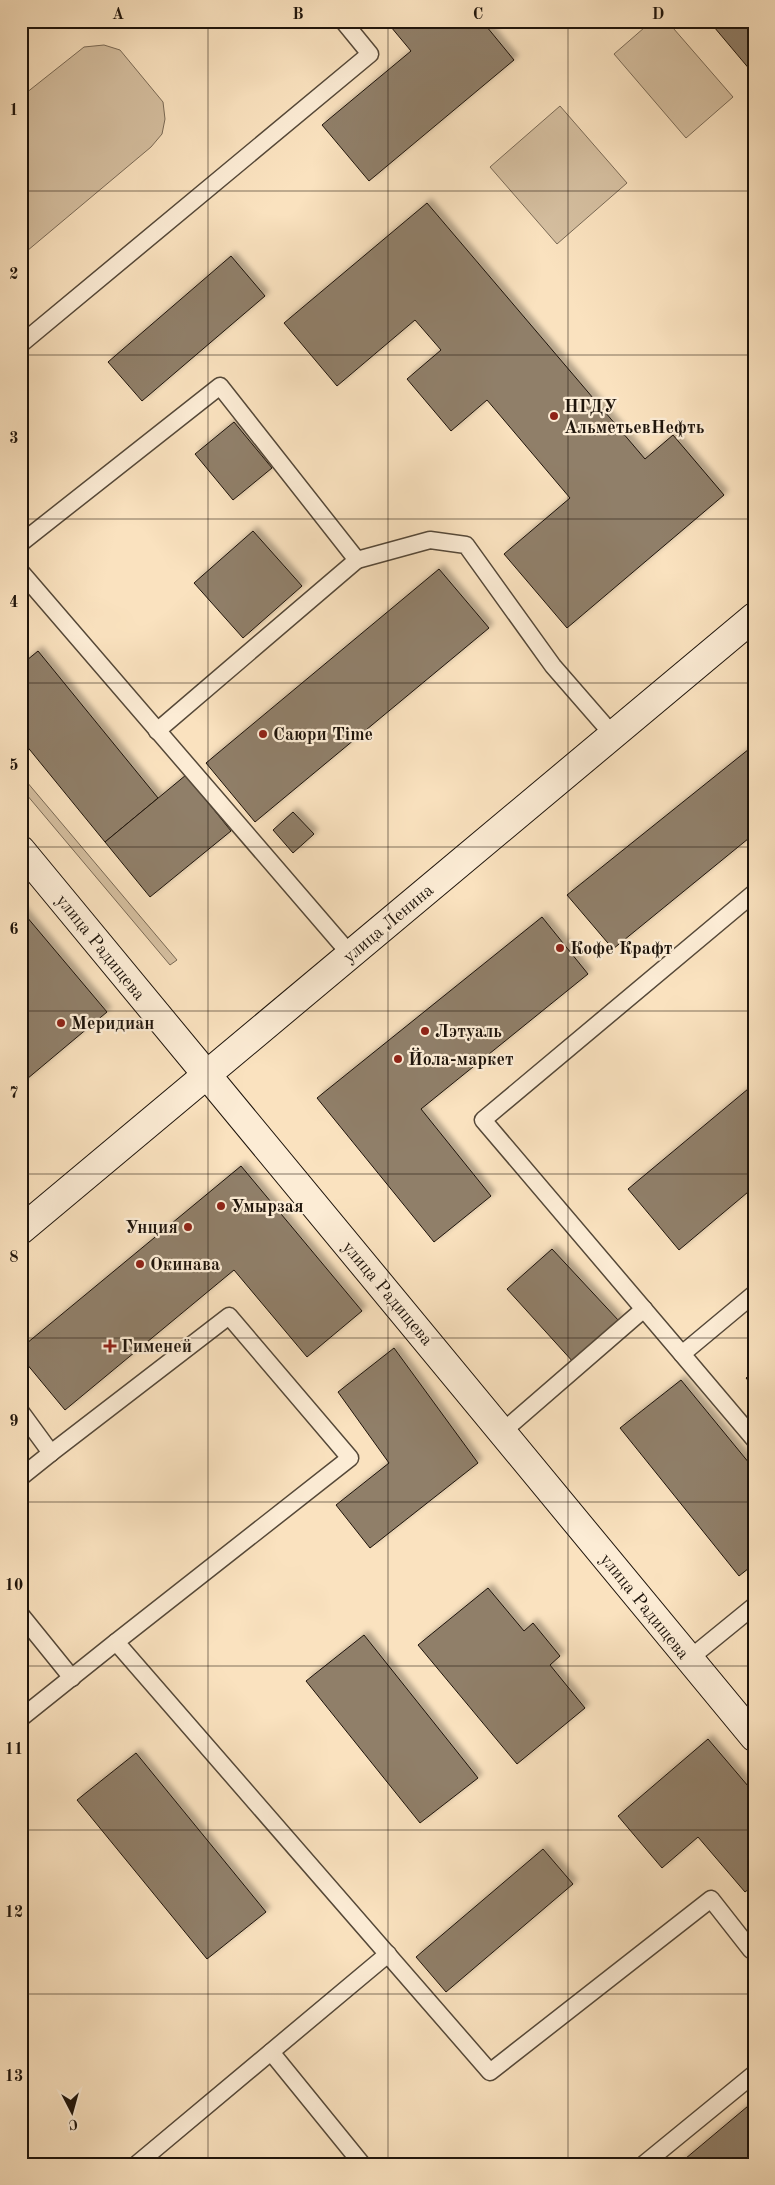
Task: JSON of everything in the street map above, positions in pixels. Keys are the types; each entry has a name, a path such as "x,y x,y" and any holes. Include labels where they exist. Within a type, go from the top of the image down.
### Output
{"street":[{"name":"улица Ленина","path":"21,1230 754,617"},
{"name":"улица Радищева","path":"21,850 754,1737"}],"lane":[{"path":"21,344 370,54 343,21"},
{"path":"21,543 220,386 357,560"},
{"path":"157,730 357,560 430,540 466,545 553,666 613,734"},
{"path":"21,572 350,954"},
{"path":"754,893 483,1120 754,1439"},
{"path":"682,1354 754,1294"},
{"path":"502,1432 644,1309"},
{"path":"21,1477 229,1316 350,1458 21,1718"},
{"path":"21,1412 51,1453"},
{"path":"689,1659 754,1606"},
{"path":"21,1615 72,1678"},
{"path":"116,1642 490,2072 710,1899 753,1950"},
{"path":"137,2164 388,1954"},
{"path":"271,2052 362,2164"},
{"path":"644,2164 754,2074"}],"shaded area":[{"path":"652,21 667,21 733,97 686,138 614,54"},
{"path":"104,45 120,50 163,102 165,119 162,134 151,147 21,256 21,97 84,47"},
{"path":"560,106 627,183 557,244 490,167"},
{"path":"21,775 177,960 170,965 21,788"}],"building":[{"path":"386,21 482,21 514,60 369,181 322,125 411,51"},
{"path":"709,21 754,21 754,69 751,71"},
{"name":"НГДУ АльметьевНефть","path":"427,203 645,459 673,435 724,495 567,628 504,554 570,498 487,400 451,431 407,379 441,350 415,320 337,386 284,323"},
{"path":"231,256 265,296 142,401 108,362"},
{"path":"234,422 272,468 233,500 195,454"},
{"path":"253,531 302,586 243,638 194,583"},
{"path":"439,569 489,628 255,822 206,763"},
{"path":"38,651 158,798 105,842 21,739 21,665"},
{"path":"754,745 754,834 613,949 567,895"},
{"path":"186,775 231,831 150,897 105,842"},
{"path":"293,812 314,834 293,853 273,830"},
{"path":"21,910 107,1012 21,1084"},
{"path":"542,917 588,974 421,1109 491,1196 434,1242 317,1098"},
{"path":"754,1084 754,1187 679,1250 628,1189"},
{"path":"241,1166 362,1311 307,1357 234,1270 65,1410 21,1357 21,1348"},
{"path":"552,1249 619,1321 574,1363 507,1289"},
{"path":"394,1348 478,1463 370,1548 336,1505 389,1463 338,1392"},
{"path":"754,1372 754,1388 746,1378"},
{"path":"681,1380 754,1469 754,1564 739,1576 620,1428"},
{"path":"488,1588 524,1631 533,1623 560,1656 550,1665 585,1708 517,1764 418,1645"},
{"path":"364,1635 478,1778 420,1823 306,1681"},
{"path":"708,1739 754,1793 754,1885 745,1892 698,1837 662,1868 618,1816"},
{"path":"136,1753 266,1912 207,1959 77,1800"},
{"path":"543,1849 573,1884 446,1992 416,1957"},
{"path":"754,2101 754,2164 679,2164"}],"place":[{"name":"НГДУ АльметьевНефть","path":"554,416"},
{"name":"Саюри Time","path":"263,734"},
{"name":"Кофе Крафт","path":"560,948"},
{"name":"Меридиан","path":"61,1023"},
{"name":"Лэтуаль","path":"425,1031"},
{"name":"Йола-маркет","path":"398,1059"},
{"name":"Умырзая","path":"221,1206"},
{"name":"Унция","path":"188,1227"},
{"name":"Окинава","path":"140,1264"},
{"name":"Гименей","path":"110,1346"}]}
